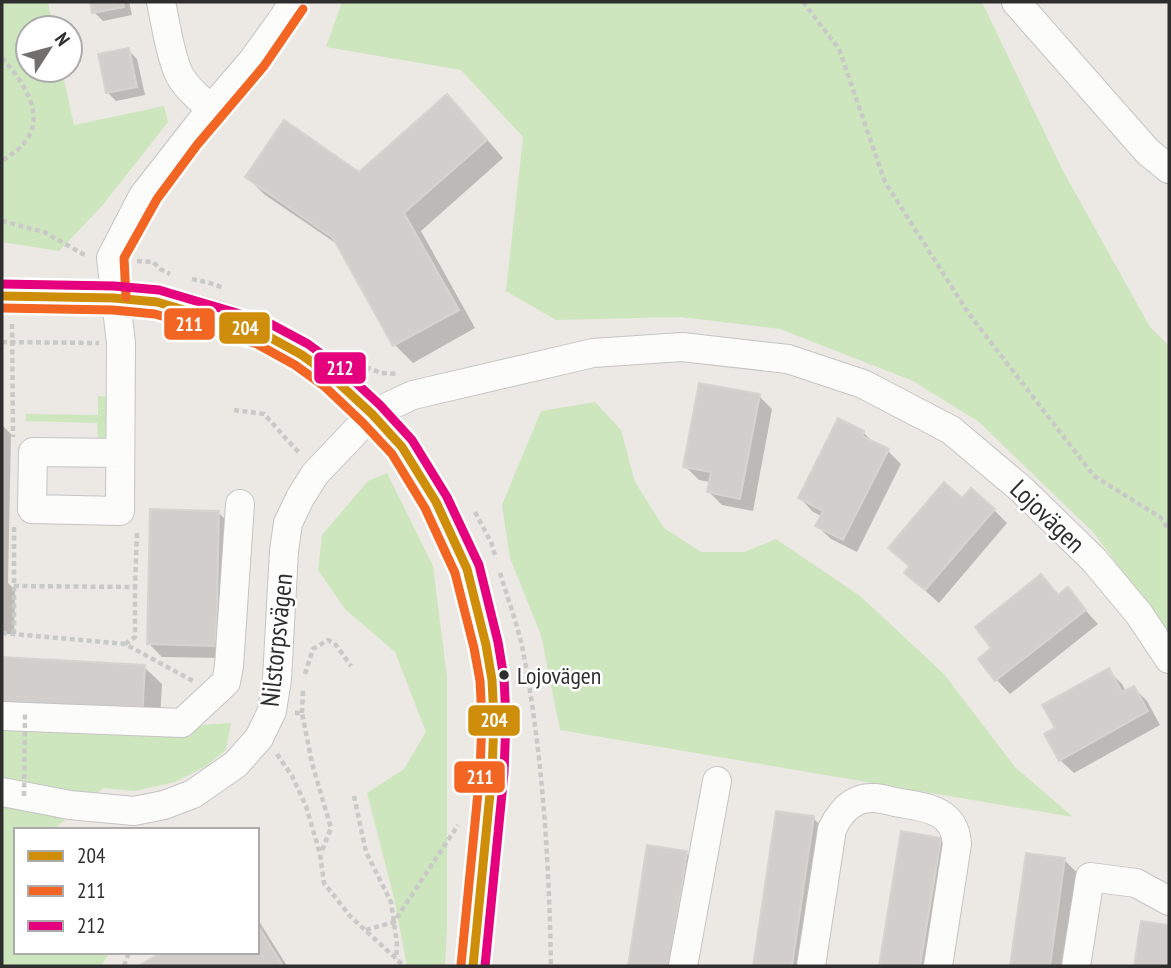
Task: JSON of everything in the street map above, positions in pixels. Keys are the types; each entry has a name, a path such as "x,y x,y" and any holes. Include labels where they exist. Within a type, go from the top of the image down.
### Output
{"main road":[{"path":"2,296 114,298 157,302 262,333 302,355 332,377 372,414 402,447 436,502 467,569 492,680 492,773 473,966"}],"street":[{"path":"162,2 179,73 188,87 211,109"},
{"path":"120,453 121,343 111,258 143,196 253,60 293,2"},
{"path":"1016,2 1149,152 1169,169"},
{"name":"Lojovägen","path":"372,414 413,395 593,353 682,347 788,359 863,384 951,430 1021,489 1094,560 1139,614 1169,659"},
{"name":"Nilstorpsvägen","path":"13,794 134,820 193,794 236,764 259,738 272,711 277,679 288,523 315,474 372,414"},
{"path":"13,715 183,723 226,682 240,504"},
{"path":"682,966 717,781"},
{"path":"811,966 832,829 846,808 855,801 869,797 932,809 945,817 957,836 938,966"},
{"path":"1076,966 1090,877 1136,883 1169,901"}],"path":[{"path":"803,2 839,49 885,182 969,314 1094,476 1160,517 1169,530"},
{"path":"2,58 22,83 32,104 34,116 33,127 25,142 2,161"},
{"path":"2,221 44,232 83,254 153,262 174,276"},
{"path":"188,279 229,290"},
{"path":"2,342 121,343"},
{"path":"364,366 381,373 399,374 413,395"},
{"path":"234,410 264,414 315,474"},
{"path":"473,507 491,542 524,653 541,767 551,966"},
{"path":"125,644 135,637 135,587"},
{"path":"2,633 125,644 214,694"},
{"path":"320,854 331,828 302,713 305,670 313,649 328,640 336,645 351,666"},
{"path":"272,711 302,713"},
{"path":"13,715 13,794"},
{"path":"274,749 292,776 306,806 320,854 324,883 350,916 403,966"},
{"path":"354,796 366,852 391,902 397,944 396,960"},
{"path":"365,930 394,922 458,825"}],"green space":[{"path":"2,2 48,2 50,14 14,14 14,84 65,84 74,125 164,106 168,122 102,206 59,251 2,242"},
{"path":"342,2 982,2 1062,169 1150,327 1169,346 1169,633 1093,532 979,422 913,381 780,329 680,317 556,320 506,291 523,137 461,70 326,47"},
{"path":"98,396 109,397 109,441 98,440 97,423 26,421 26,414 98,415"},
{"path":"595,402 621,430 635,482 664,528 701,552 744,552 776,539 860,596 944,674 1015,767 1073,817 560,730 541,635 510,558 502,505 541,411"},
{"path":"387,473 433,566 447,677 445,966 407,966 394,898 367,793 404,769 426,732 395,652 345,609 318,570 322,535 368,481"},
{"path":"231,723 226,750 205,767 175,782 135,791 103,788 55,828 14,828 14,954 109,954 101,966 2,966 2,728 159,728"}],"building":[{"path":"90,2 123,2 124,7 92,13"},
{"path":"129,48 137,87 106,93 98,54"},
{"path":"447,94 487,140 404,213 459,310 393,346 333,238 245,177 284,120 359,172"},
{"path":"699,383 760,394 740,499 707,492 711,472 683,467"},
{"path":"838,418 864,431 862,436 889,449 843,540 815,526 823,511 798,498"},
{"path":"944,482 962,498 971,488 995,509 925,590 904,573 909,566 888,548"},
{"path":"150,509 219,511 216,646 147,644"},
{"path":"1041,574 1058,595 1068,587 1086,610 995,681 978,659 991,648 975,627"},
{"path":"2,657 145,665 142,719 2,712"},
{"path":"1109,668 1122,692 1134,686 1148,711 1059,761 1044,734 1055,728 1042,705"},
{"path":"776,811 814,816 792,966 753,966"},
{"path":"901,831 941,838 920,966 879,966"},
{"path":"647,845 687,851 670,966 628,966"},
{"path":"1026,853 1065,858 1050,966 1010,966"},
{"path":"1141,921 1169,925 1169,966 1134,966"},
{"path":"259,927 283,966 138,966 159,954 259,954"}],"transit line":[{"name":"211","path":"126,297 124,258 157,199 197,145 264,66 303,9"},
{"name":"212","path":"2,284 114,286 159,290 267,322 308,344 339,367 380,405 412,440 447,497 479,565 504,678 504,773 485,966"},
{"name":"204","path":"2,296 114,298 157,302 262,333 302,355 332,377 372,414 402,447 436,502 467,569 492,680 492,773 473,966"},
{"name":"211","path":"2,308 113,310 155,314 257,344 295,365 324,386 392,454 425,508 455,573 480,681 480,772 461,965"}],"place":[{"name":"Lojovägen","path":"504,675"}]}
